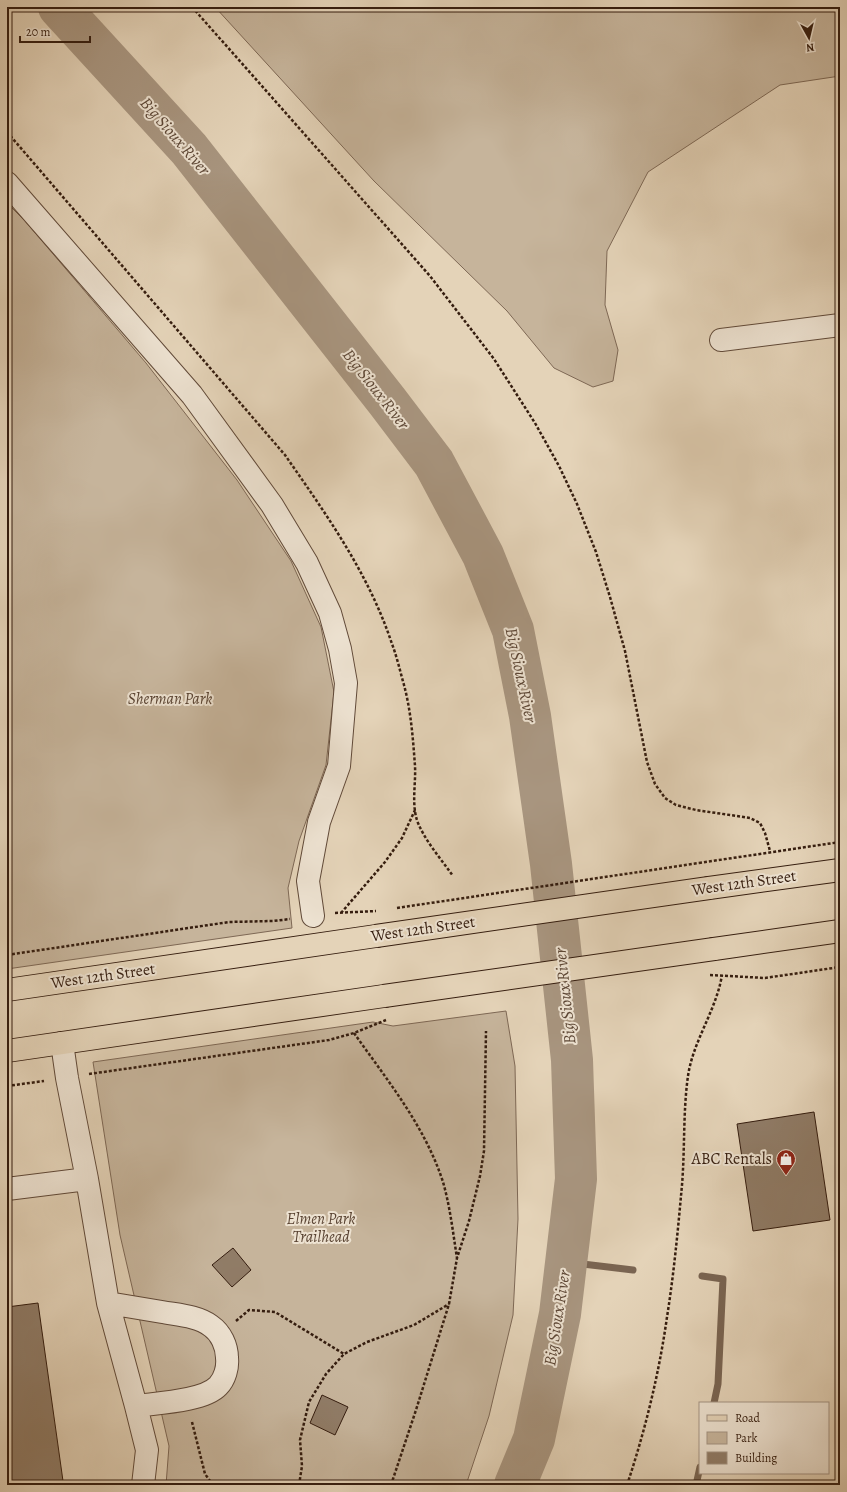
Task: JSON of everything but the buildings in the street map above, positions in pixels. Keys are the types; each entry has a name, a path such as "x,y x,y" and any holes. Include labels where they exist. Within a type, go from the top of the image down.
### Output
{"main road":[{"name":"West 12th Street","path":"7,990 840,870"},
{"path":"7,1051 840,931"}],"lane":[{"path":"7,183 192,395 272,505 307,563 330,612 340,649 346,683 338,766 319,822 308,881 313,916"},
{"path":"721,340 840,325"},
{"path":"62,1042 67,1078 87,1179 108,1303 147,1450 143,1485"},
{"path":"7,1189 87,1179"},
{"path":"108,1303 192,1318 211,1326 220,1335 227,1350 225,1375 219,1386 209,1393 187,1399 136,1406"}],"path":[{"path":"192,7 430,276 494,359 535,422 559,466 577,504 596,552 625,651 648,762 655,784 665,798 676,806 750,818 760,823 765,833 770,852"},
{"path":"341,913 385,862 402,838 415,810 418,822 428,840 453,876"},
{"path":"392,908 840,842"},
{"path":"7,955 229,922 273,921 341,913 376,911"},
{"path":"710,975 765,978 840,967"},
{"path":"627,1485 654,1390 667,1318 682,1178 688,1075 693,1057 716,1000 722,975"},
{"path":"7,1086 329,1040 354,1033 386,1020"},
{"path":"391,1485 449,1304 457,1258 469,1221 480,1176 484,1151 486,1031"},
{"path":"354,1033 415,1119 433,1155 443,1183 457,1258"},
{"path":"299,1485 302,1466 300,1440 309,1402 326,1374 344,1354 367,1342 414,1325 449,1304"},
{"path":"220,1335 249,1310 275,1312 344,1354"},
{"path":"187,1399 205,1474 213,1485"}],"green space":[{"path":"215,7 840,7 840,76 780,85 648,172 607,251 605,305 618,350 613,381 593,387 554,368 507,311 374,181"},
{"name":"Sherman Park","path":"7,203 25,221 146,363 237,480 291,561 321,627 334,692 326,765 299,841 288,888 292,928 7,969"},
{"name":"Elmen Park Trailhead","path":"506,1011 515,1066 518,1219 513,1315 489,1416 466,1485 166,1485 169,1446 120,1235 93,1062 373,1022 393,1026"}],"waterway":[{"name":"Big Sioux River","path":"59,7 189,149 434,463 483,555 513,630 530,716 551,864 572,1060 576,1179 560,1314 534,1439 515,1485"},
{"path":"566,1262 633,1270"},
{"path":"702,1276 723,1279 718,1384 714,1402"},
{"path":"696,1485 699,1472"}],"place":[{"name":"ABC Rentals","path":"786,1176"}]}
